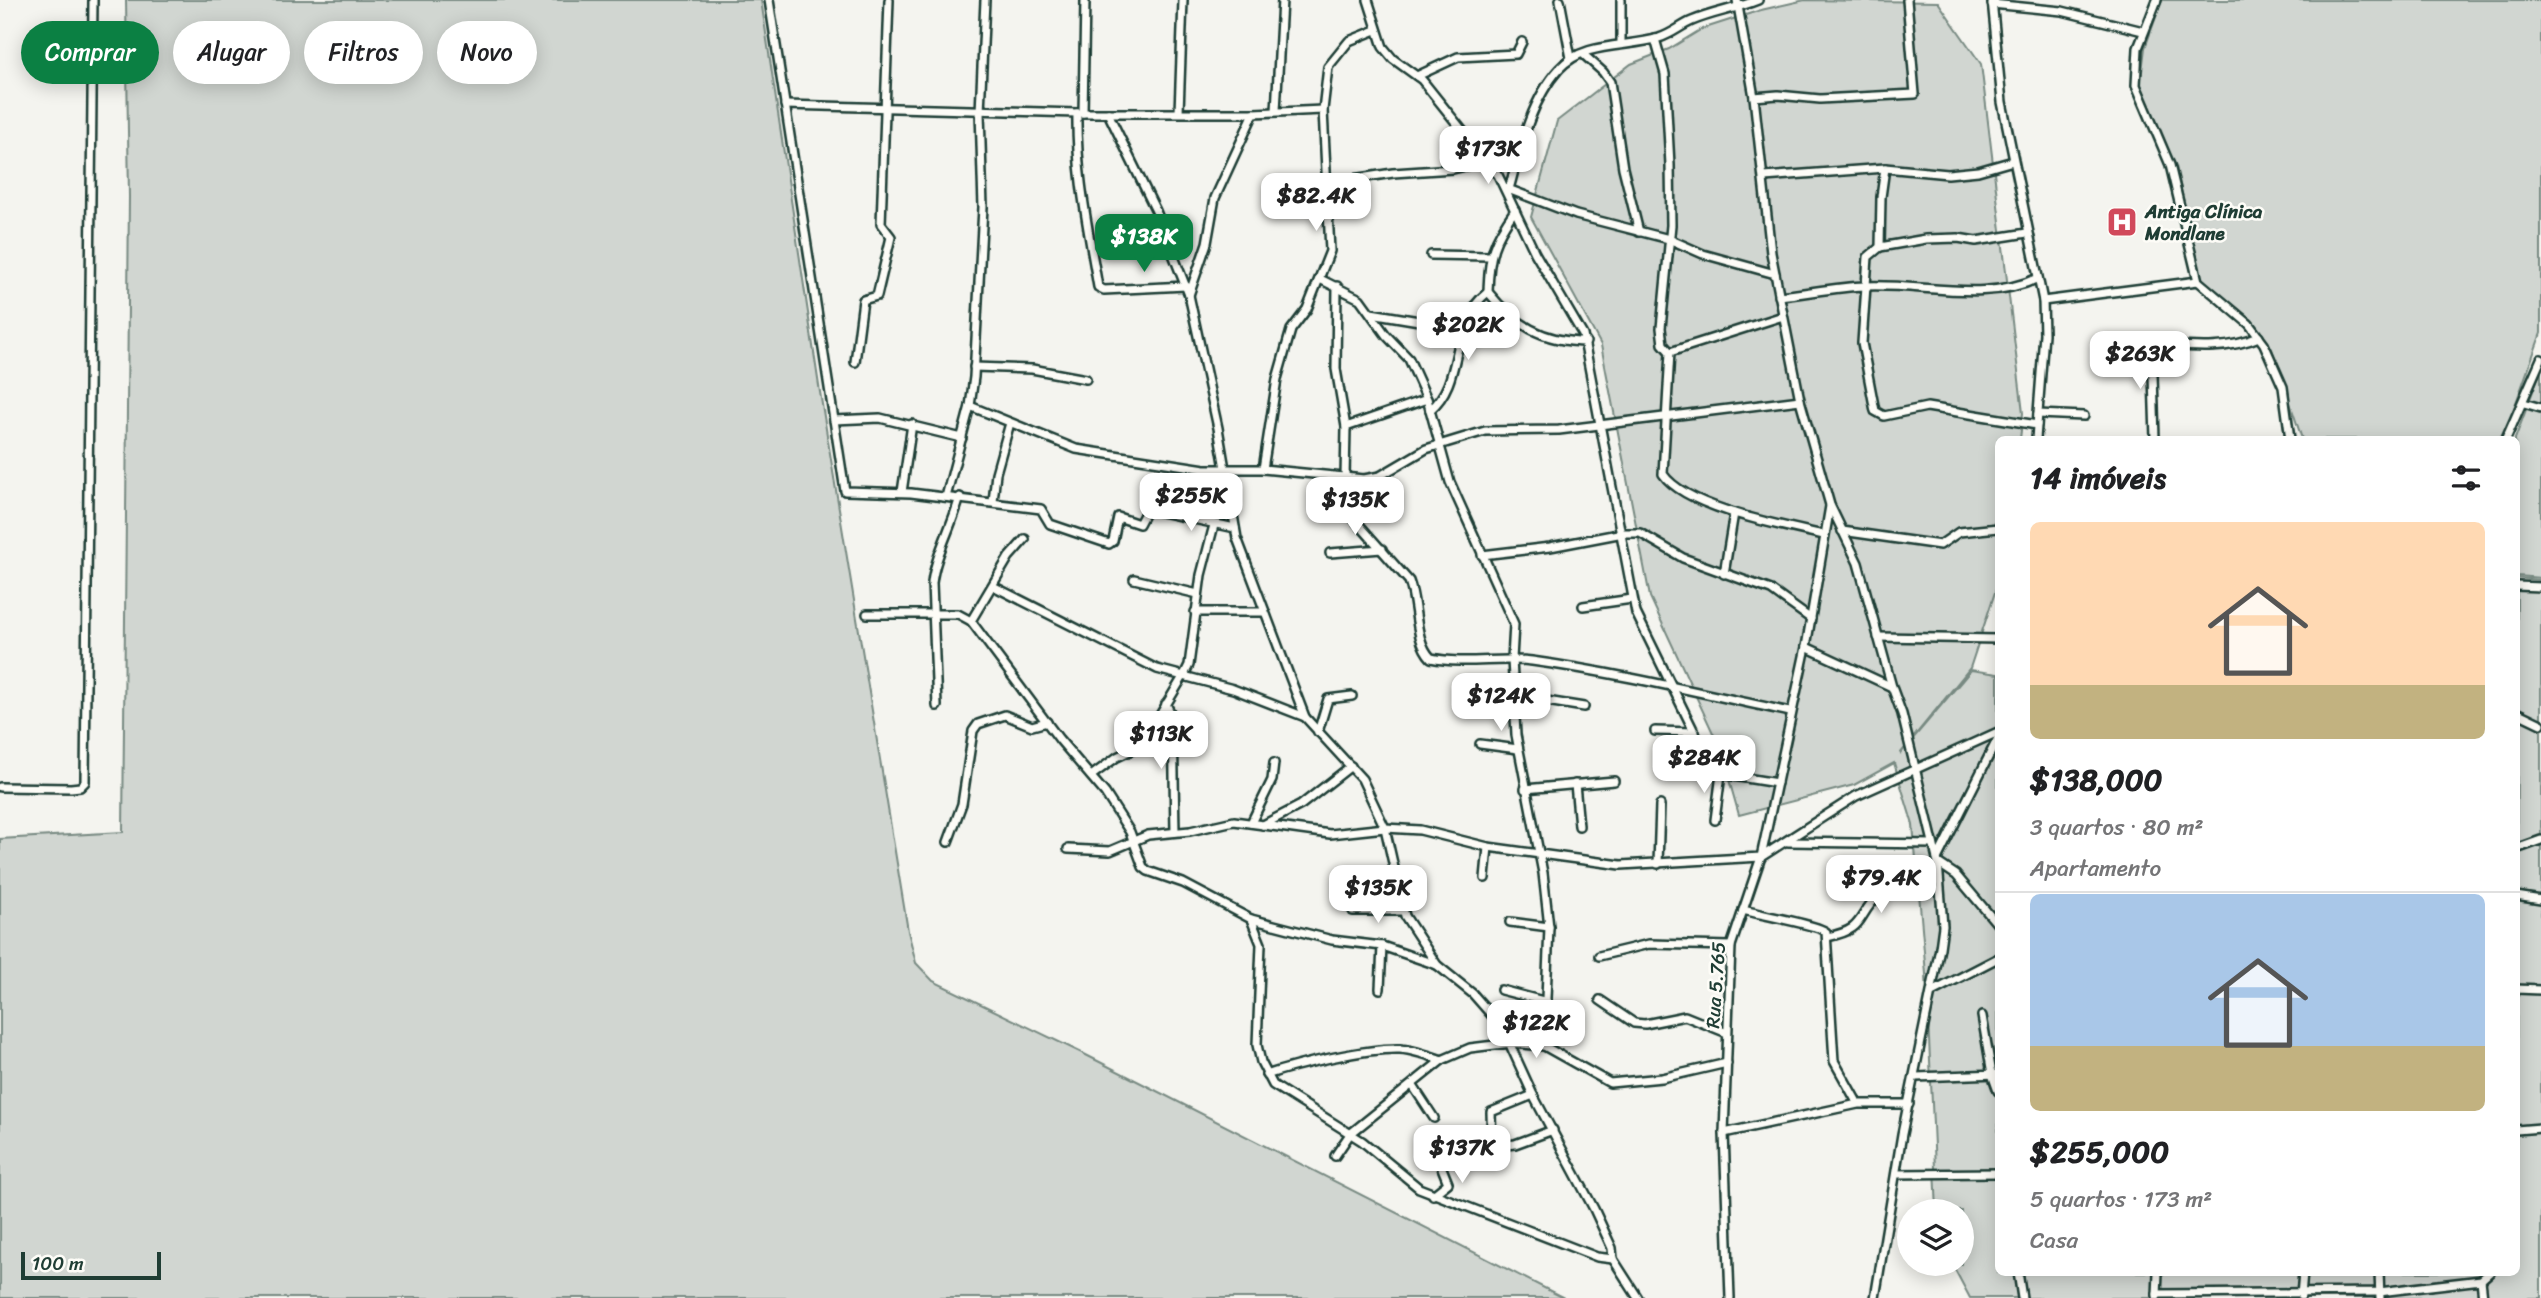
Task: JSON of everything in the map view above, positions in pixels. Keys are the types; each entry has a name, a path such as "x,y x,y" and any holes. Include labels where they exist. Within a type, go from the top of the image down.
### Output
{"street":[{"path":"0,787 71,788 80,787 85,782 93,0"},
{"path":"769,0 845,491 960,497 1041,509 1053,526 1109,544 1113,541 1118,517 1139,524 1146,509 1235,528"},
{"path":"855,362 863,300 877,296 891,237 881,224 889,0"},
{"path":"946,497 970,406 974,367 983,207 980,112 985,0"},
{"path":"1086,0 1079,188 1094,250 1098,287 1104,290 1186,286"},
{"path":"1179,112 1183,0"},
{"path":"1276,111 1282,0"},
{"path":"1368,0 1376,30 1393,59 1417,76 1508,191 1515,210 1586,342 1599,424 1623,533 1632,599 1708,760 1721,774 1777,783"},
{"path":"1560,0 1571,58"},
{"path":"1621,0 1621,43"},
{"path":"1508,191 1525,136 1545,89 1558,69 1571,58 1621,43 1655,39 1678,32 1693,21 1738,4 1758,0"},
{"path":"1754,97 1778,95 1820,99 1915,94 1907,0"},
{"path":"2062,11 2065,0"},
{"path":"2157,0 2143,30 2134,71 2136,85 2171,165 2198,281 2249,324 2259,337 2283,387 2290,436"},
{"path":"2036,436 2044,334 2043,301 2002,102 1992,2 2062,11 2143,30"},
{"path":"1738,4 1754,97 1775,274 1800,400 1830,505 1858,563 1902,714 1938,861 1943,926 1875,1298"},
{"path":"1264,469 1277,379 1291,330 1296,319 1307,309 1330,251 1323,110 1328,67 1349,41 1376,30"},
{"path":"1655,39 1665,74 1671,197 1661,328 1663,344 1670,352 1662,467 1667,479 1734,513 1824,535"},
{"path":"1417,76 1458,57 1516,54 1522,42"},
{"path":"1583,54 1610,82 1621,159 1639,232"},
{"path":"785,105 1080,113 1254,113 1323,110"},
{"path":"1108,113 1156,211 1189,295 1218,428 1223,470 1235,528 1304,717 1362,779 1385,828 1403,911 1437,965 1473,994 1502,1027 1533,1095 1594,1209 1612,1248 1613,1259 1638,1298"},
{"path":"1189,295 1207,243 1215,198 1254,113"},
{"path":"1327,183 1393,173 1453,169 1486,161"},
{"path":"1764,177 1885,168 1948,174 1978,172 2013,161"},
{"path":"1880,247 1881,197 1885,168"},
{"path":"1508,191 1576,215 1669,239 1703,254 1775,274"},
{"path":"1515,210 1500,230 1489,256 1488,292 1517,323 1563,339 1586,342"},
{"path":"2028,233 1976,242 1965,238 1926,239 1880,247 1868,257 1863,358 1878,415 1927,407 2037,425"},
{"path":"1432,255 1489,256"},
{"path":"1779,296 1866,286 1970,290 2022,286 2038,278"},
{"path":"1320,279 1360,299 1386,335 1409,359 1427,399 1450,482 1514,624 1512,659 1518,749 1549,927 1544,1046"},
{"path":"2043,301 2198,281"},
{"path":"1337,286 1336,369 1346,427 1345,478"},
{"path":"1430,410 1447,387 1461,328 1477,300 1488,292"},
{"path":"1371,313 1461,328"},
{"path":"1670,352 1783,316"},
{"path":"2113,345 2152,343 2169,346 2226,346 2239,345 2259,337"},
{"path":"2152,343 2155,436"},
{"path":"2508,436 2541,359"},
{"path":"974,367 1032,369 1086,379"},
{"path":"1346,427 1427,399"},
{"path":"970,406 1076,449 1223,470 1264,469 1345,478 1380,476 1413,455 1494,430 1559,430 1800,400"},
{"path":"2524,403 2541,408"},
{"path":"2039,414 2084,416"},
{"path":"834,421 880,418 962,438"},
{"path":"993,502 999,462 1010,423"},
{"path":"902,492 912,424"},
{"path":"1331,477 1332,490 1340,503 1409,581 1415,595 1421,641 1431,658 1459,662 1512,659 1675,687 1790,712"},
{"path":"937,706 931,614 933,570 948,538 960,497"},
{"name":"Rua 5.765","path":"1730,1298 1724,1133 1731,946 1760,857 1777,783 1806,647 1830,505"},
{"path":"1724,574 1734,513"},
{"path":"1091,776 1117,757 1142,745 1189,665 1198,594 1214,525"},
{"path":"1842,531 1940,545 1959,532 1995,528"},
{"path":"1482,555 1550,547 1623,533 1640,533 1683,558 1771,590 1811,619"},
{"path":"971,621 1014,550 1025,539"},
{"path":"1331,553 1382,549"},
{"path":"1134,579 1198,594"},
{"path":"993,586 1157,670 1233,689 1304,717"},
{"path":"2520,586 2541,587"},
{"path":"1583,606 1632,599"},
{"path":"1195,612 1264,612"},
{"path":"867,614 958,614 971,621 1091,776 1135,842 1143,867 1148,871 1183,883 1251,919 1332,940 1382,946 1437,965"},
{"path":"1878,637 1995,639"},
{"path":"1806,647 1892,687"},
{"path":"1318,732 1328,699 1352,696"},
{"path":"1516,696 1584,707"},
{"path":"1166,704 1173,718 1175,832"},
{"path":"2520,714 2541,724"},
{"path":"948,842 962,804 973,731 978,724 1005,715 1032,726 1047,722"},
{"path":"1655,731 1695,732"},
{"path":"1068,849 1110,851 1148,835 1234,821 1330,834 1385,828 1420,830 1488,847 1622,864 1760,857 1787,842 1830,810 1995,733"},
{"path":"1480,744 1518,749"},
{"path":"1938,861 1995,744"},
{"path":"1251,823 1272,780 1273,763"},
{"path":"1263,825 1301,805 1351,766"},
{"path":"1715,820 1721,774"},
{"path":"1525,789 1614,780"},
{"path":"1575,784 1579,826"},
{"path":"1658,864 1660,805"},
{"path":"2520,848 2541,840"},
{"path":"1787,842 1933,844"},
{"path":"1485,877 1488,847"},
{"path":"1938,861 1956,875 1995,921"},
{"path":"1827,937 1852,931 1881,893 1891,888 1938,881"},
{"path":"2520,897 2541,901"},
{"path":"1743,910 1775,920 1822,927 1827,937 1834,1061 1858,1104"},
{"path":"1353,911 1403,911"},
{"path":"1251,919 1261,944 1257,1045 1266,1075 1283,1094 1350,1134 1399,1174 1433,1195 1598,1257 1613,1259"},
{"path":"1510,922 1549,927"},
{"path":"1599,956 1649,944 1731,946"},
{"path":"1380,989 1382,946"},
{"path":"1932,992 1995,960"},
{"path":"2520,989 2541,990"},
{"path":"1501,990 1547,1002"},
{"path":"1600,1000 1634,1023 1645,1024 1685,1016 1727,1033"},
{"path":"1916,1077 1995,1074 1982,1016"},
{"path":"1335,1156 1350,1134 1442,1060 1470,1048 1511,1043 1544,1046 1611,1083 1662,1078 1727,1063"},
{"path":"1266,1075 1339,1056 1390,1049 1417,1052 1442,1060"},
{"path":"1413,1086 1434,1118"},
{"path":"1492,1148 1491,1112 1533,1095"},
{"path":"1724,1133 1858,1104 1909,1104"},
{"path":"2520,1130 2541,1128"},
{"path":"1433,1195 1448,1182 1436,1153 1515,1144 1553,1130"},
{"path":"1896,1174 1995,1172"},
{"path":"2019,1276 2022,1298"},
{"path":"2158,1276 2157,1296 2379,1295 2482,1280 2486,1276"},
{"path":"2301,1296 2303,1276"},
{"path":"2379,1276 2379,1295"},
{"path":"2482,1280 2483,1298"}],"shaded area":[{"path":"126,0 761,0 819,386 908,931 916,963 933,981 1084,1054 1564,1298 0,1298 0,839 123,832 129,197 127,84 159,84 159,21 126,21"},
{"path":"1805,0 1938,2 1981,64 2023,413 2020,436 1995,436 1995,592 1970,668 1900,754 1971,670 1995,674 1995,1276 2520,1276 2520,578 2541,580 2541,1298 1970,1298 1958,1276 1974,1276 1974,1199 1936,1199 1926,974 1913,825 1894,763 1854,785 1739,815 1720,748 1650,597 1601,345 1531,217 1557,121 1631,64 1669,49 1702,29 1761,10"},
{"path":"2162,0 2541,0 2541,333 2504,436 2301,436 2272,349 2251,319 2236,312 2200,278 2176,166 2145,104 2140,87 2145,48"},
{"path":"2541,370 2541,578 2520,576 2520,436 2516,436"}],"place":[{"name":"Antiga Clínica Mondlane","path":"2122,222"}]}
